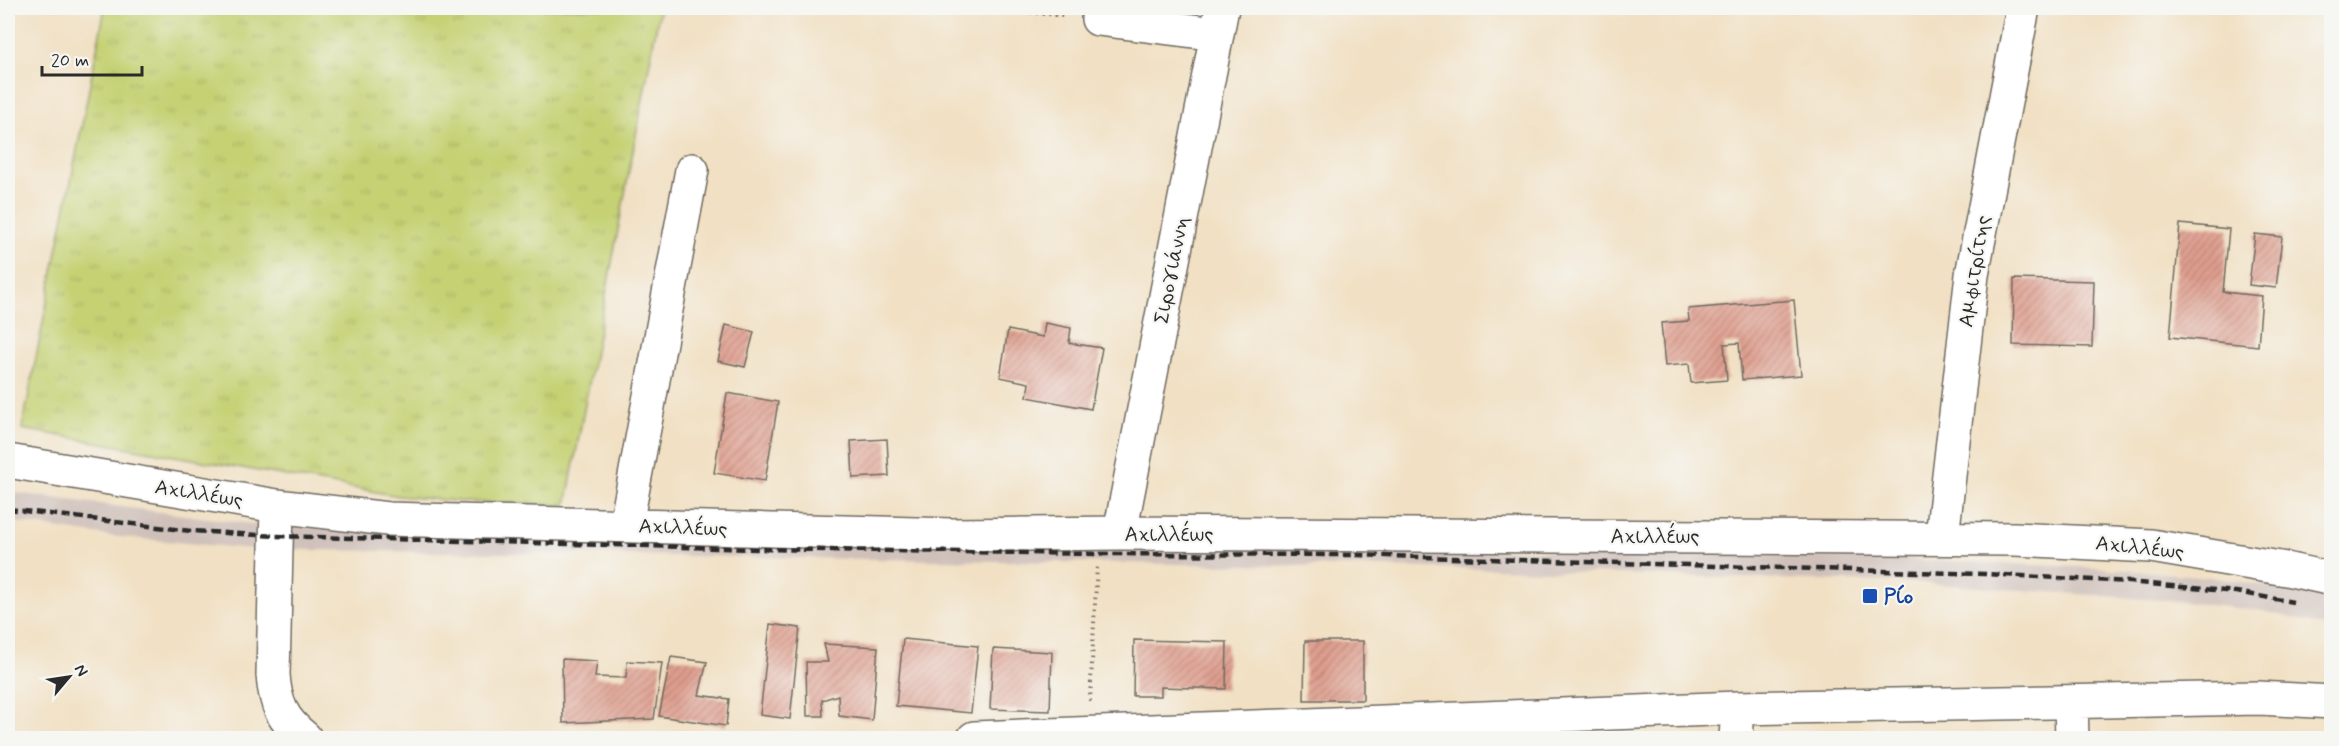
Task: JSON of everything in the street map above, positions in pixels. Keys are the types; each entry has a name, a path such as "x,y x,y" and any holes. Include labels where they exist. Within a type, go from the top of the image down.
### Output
{"street":[{"name":"Αμφιτρίτης","path":"1941,537 1971,282 2023,8"},
{"path":"1100,13 1220,21"},
{"name":"Σιρογιάννη","path":"1109,534 1220,21"},
{"path":"626,525 692,170"},
{"name":"Αχιλλέως","path":"8,461 277,506 388,519 952,536 1109,534 1941,537 2086,541 2151,546 2324,572"},
{"path":"277,506 274,694 283,716 304,738"},
{"path":"974,738 1737,723 2071,703 2259,698 2331,702"},
{"path":"2071,703 2072,738"}],"path":[{"path":"989,8 1100,13"},
{"path":"1089,737 1109,534"}],"shaded area":[{"path":"8,492 252,524 488,533 1491,549 1910,559 2102,568 2209,577 2300,591 2331,600 2332,628 2263,611 2175,601 1921,583 1497,569 253,549 109,536 8,521"}],"green space":[{"path":"105,8 660,8 566,505 467,502 399,496 22,429"}],"building":[{"path":"2180,224 2229,229 2223,292 2262,296 2258,346 2170,337"},
{"path":"2255,234 2282,237 2276,288 2249,285"},
{"path":"2014,279 2094,281 2092,347 2013,345"},
{"path":"1794,300 1801,375 1742,380 1739,343 1724,344 1727,380 1691,383 1689,364 1665,366 1661,323 1689,321 1688,309"},
{"path":"1045,323 1071,328 1069,343 1102,348 1091,409 1027,397 1029,383 1000,377 1008,330 1043,337"},
{"path":"726,325 754,332 745,367 718,361"},
{"path":"727,393 778,402 765,481 714,473"},
{"path":"887,439 889,476 853,478 851,441"},
{"path":"770,624 800,628 790,719 760,715"},
{"path":"903,639 978,646 971,713 896,706"},
{"path":"1134,640 1227,642 1226,689 1161,687 1161,696 1133,696"},
{"path":"1305,641 1363,641 1363,700 1304,700"},
{"path":"824,644 878,647 872,720 839,716 838,695 822,700 823,716 807,716 806,662 828,662"},
{"path":"993,649 1052,652 1050,711 990,709"},
{"path":"671,657 707,662 699,695 729,699 726,726 659,716"},
{"path":"562,659 597,661 595,677 626,678 627,661 662,663 654,719 563,723"}],"railway":[{"path":"8,509 191,531 276,536 758,549 1355,555 1984,574 2129,582 2236,592 2293,602"}],"place":[{"name":"Ρίο","path":"1870,596"}]}
